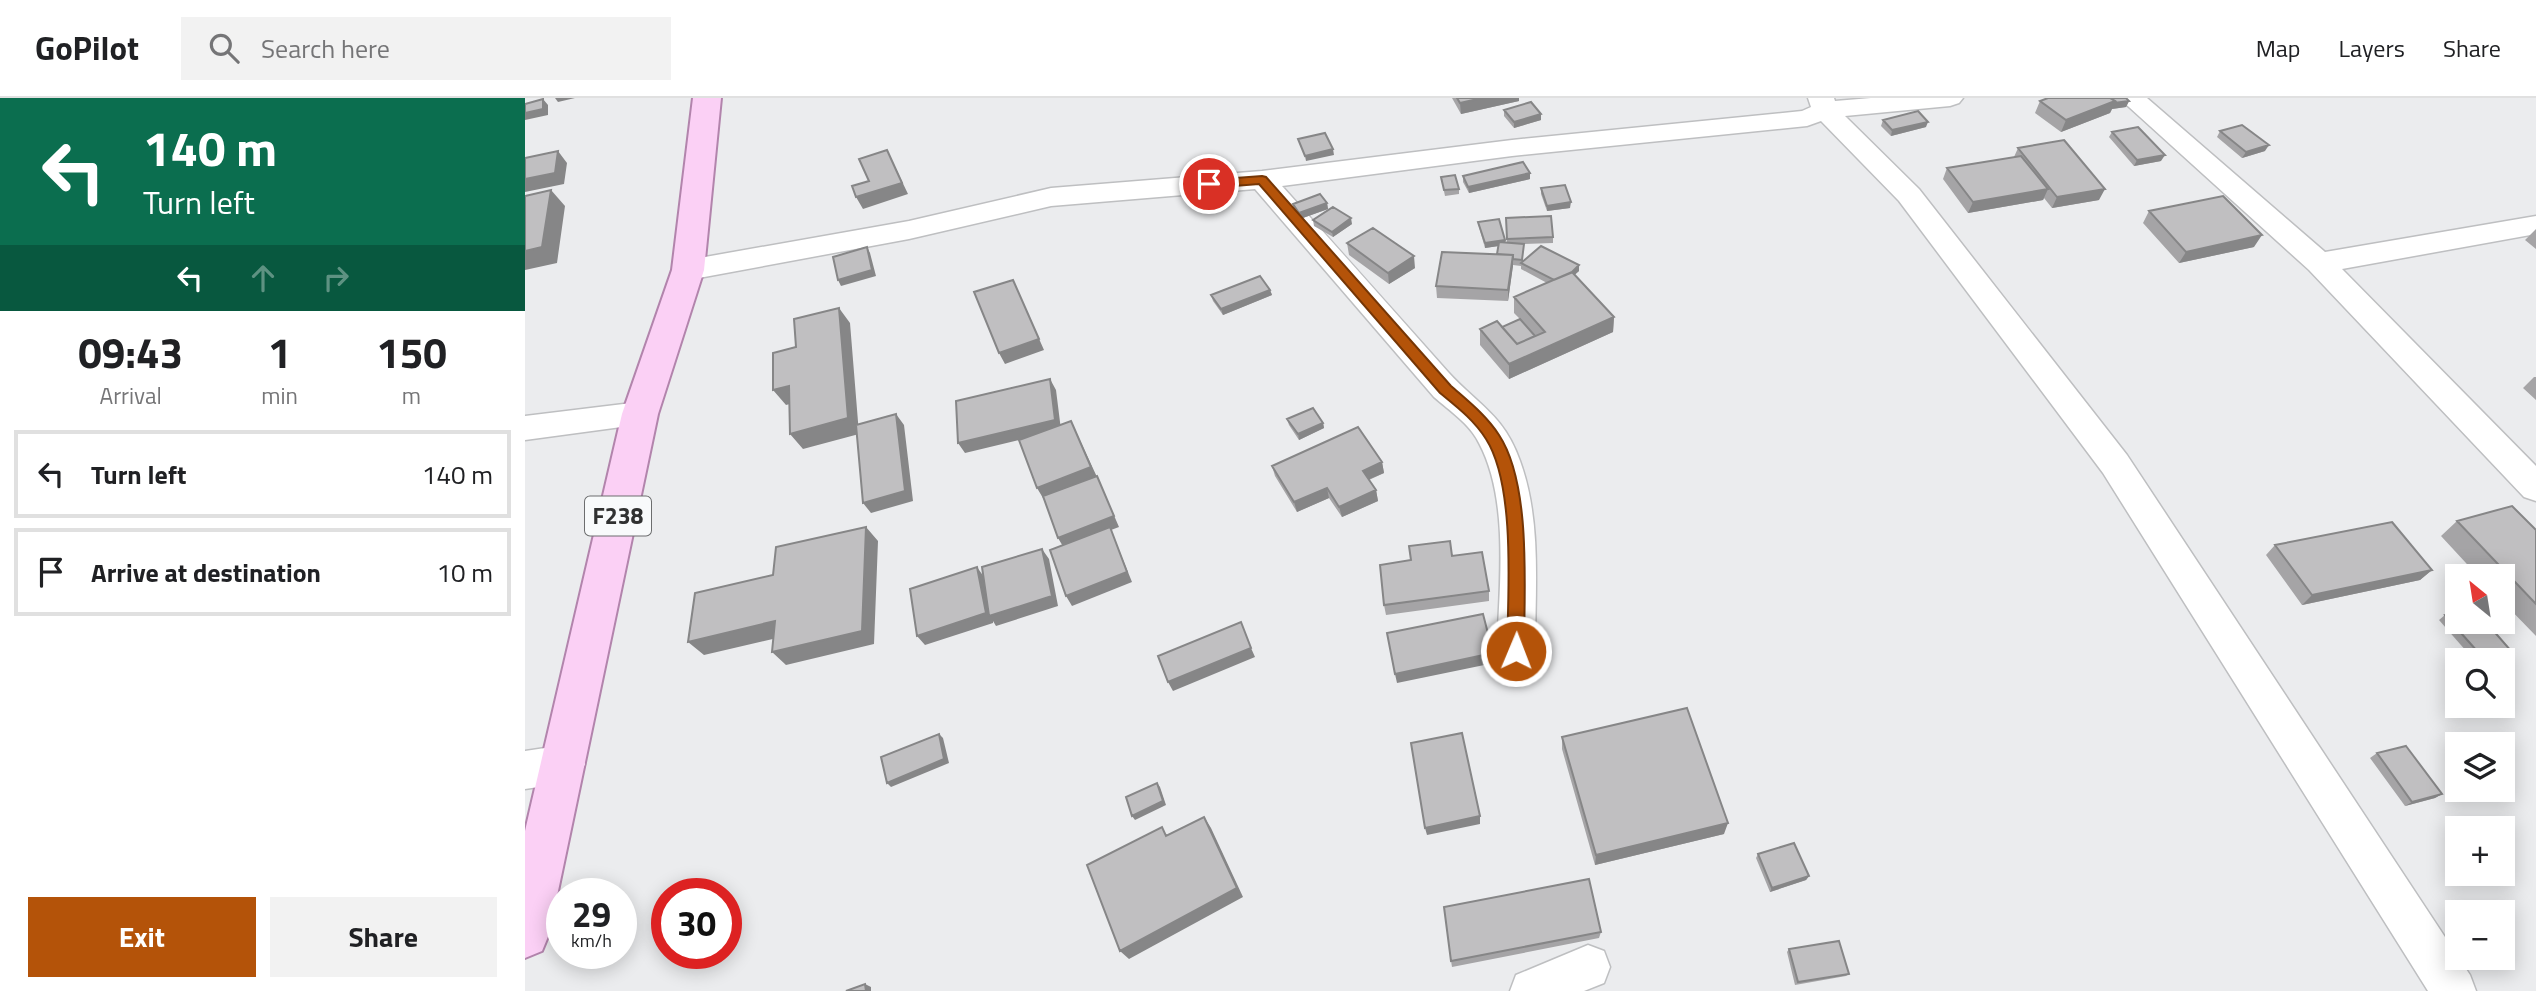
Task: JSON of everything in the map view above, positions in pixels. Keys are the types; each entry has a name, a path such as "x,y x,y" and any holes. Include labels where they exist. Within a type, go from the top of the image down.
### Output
{"main road":[{"name":"F238","path":"525,934 565,764 640,414 688,270 707,98"}],"street":[{"path":"688,270 909,230 1051,197 1262,180 1512,148 1807,118 1823,104 1950,98"},
{"path":"2132,98 2319,263 2536,488"},
{"path":"1823,104 1909,195 2115,464 2454,991"},
{"path":"1262,180 1436,379 1479,419 1495,440 1507,473 1517,534 1516,651"},
{"path":"2319,263 2536,225"},
{"path":"525,428 640,414"},
{"path":"525,770 565,764"},
{"path":"1532,991 1588,967"}],"building":[{"path":"1457,98 1482,98 1460,103"},
{"path":"2048,98 2110,98 2115,101 2066,120 2040,101"},
{"path":"2110,98 2126,98 2129,101 2114,103"},
{"path":"543,99 543,109 525,113 525,104"},
{"path":"1531,102 1541,114 1514,122 1504,110"},
{"path":"1918,111 1928,122 1892,130 1883,120"},
{"path":"2242,125 2269,145 2246,152 2220,131"},
{"path":"2138,127 2165,155 2137,160 2112,132"},
{"path":"1325,133 1333,149 1305,156 1298,139"},
{"path":"2064,140 2105,189 2057,197 2018,148"},
{"path":"887,150 902,183 856,197 852,186 869,181 859,159"},
{"path":"558,151 555,173 525,179 525,158"},
{"path":"2021,156 2048,189 1973,202 1947,168"},
{"path":"1523,162 1530,173 1468,187 1463,176"},
{"path":"1455,175 1459,189 1444,190 1441,177"},
{"path":"1565,185 1571,202 1547,206 1541,188"},
{"path":"551,190 542,247 525,251 525,196"},
{"path":"1320,194 1327,203 1299,213 1293,204"},
{"path":"2223,196 2262,235 2186,252 2149,211"},
{"path":"1333,207 1351,218 1332,232 1313,220"},
{"path":"1551,216 1553,237 1507,239 1506,218"},
{"path":"1499,219 1505,240 1485,243 1478,222"},
{"path":"1373,228 1414,256 1388,273 1347,243"},
{"path":"1499,242 1524,244 1522,260 1513,259 1513,255 1497,254"},
{"path":"1541,246 1579,265 1571,273 1554,280 1521,263"},
{"path":"867,247 872,270 838,280 833,257"},
{"path":"1442,252 1513,255 1508,290 1436,286"},
{"path":"1572,272 1614,317 1509,364 1480,329 1497,321 1517,344 1545,332 1514,297"},
{"path":"1260,276 1270,290 1221,309 1211,295"},
{"path":"1013,280 1039,339 999,353 974,292"},
{"path":"839,308 848,418 790,434 789,386 773,390 773,353 796,347 794,319"},
{"path":"1520,319 1535,336 1517,344 1502,327"},
{"path":"1050,379 1055,420 958,443 956,401"},
{"path":"1313,408 1323,423 1298,434 1287,419"},
{"path":"896,414 905,491 863,503 856,425"},
{"path":"1071,421 1091,467 1037,488 1019,440"},
{"path":"1358,427 1382,462 1363,471 1376,490 1339,507 1327,488 1294,502 1272,466"},
{"path":"1097,476 1114,516 1058,538 1043,496"},
{"path":"2512,506 2536,530 2536,604 2515,582 2515,564 2498,564 2457,521"},
{"path":"2392,522 2432,570 2312,595 2275,545"},
{"path":"866,527 862,631 772,652 775,621 688,642 695,593 773,575 776,547"},
{"path":"1110,527 1127,572 1066,596 1050,550"},
{"path":"1450,541 1452,556 1482,552 1489,591 1384,605 1380,565 1411,560 1409,546"},
{"path":"1042,549 1052,596 989,616 982,567"},
{"path":"977,567 986,613 917,636 910,589"},
{"path":"1483,614 1493,653 1395,674 1387,633"},
{"path":"1241,622 1251,648 1168,682 1158,656"},
{"path":"2462,634 2496,634 2509,648 2474,648"},
{"path":"1687,708 1728,823 1596,855 1562,737"},
{"path":"1462,733 1480,816 1425,828 1411,743"},
{"path":"939,734 944,759 887,783 881,757"},
{"path":"2406,746 2442,794 2412,802 2377,753"},
{"path":"1157,783 1163,801 1132,816 1126,797"},
{"path":"1204,817 1237,888 1120,951 1087,865 1162,827 1166,836"},
{"path":"1794,843 1809,876 1772,888 1758,854"},
{"path":"1589,879 1601,932 1451,961 1444,907"},
{"path":"1839,941 1849,974 1798,982 1789,949"},
{"path":"865,984 866,991 846,991"}],"route":[{"path":"1209,184 1262,180 1445,389 1479,419 1495,440 1507,473 1517,534 1516,651"}]}
